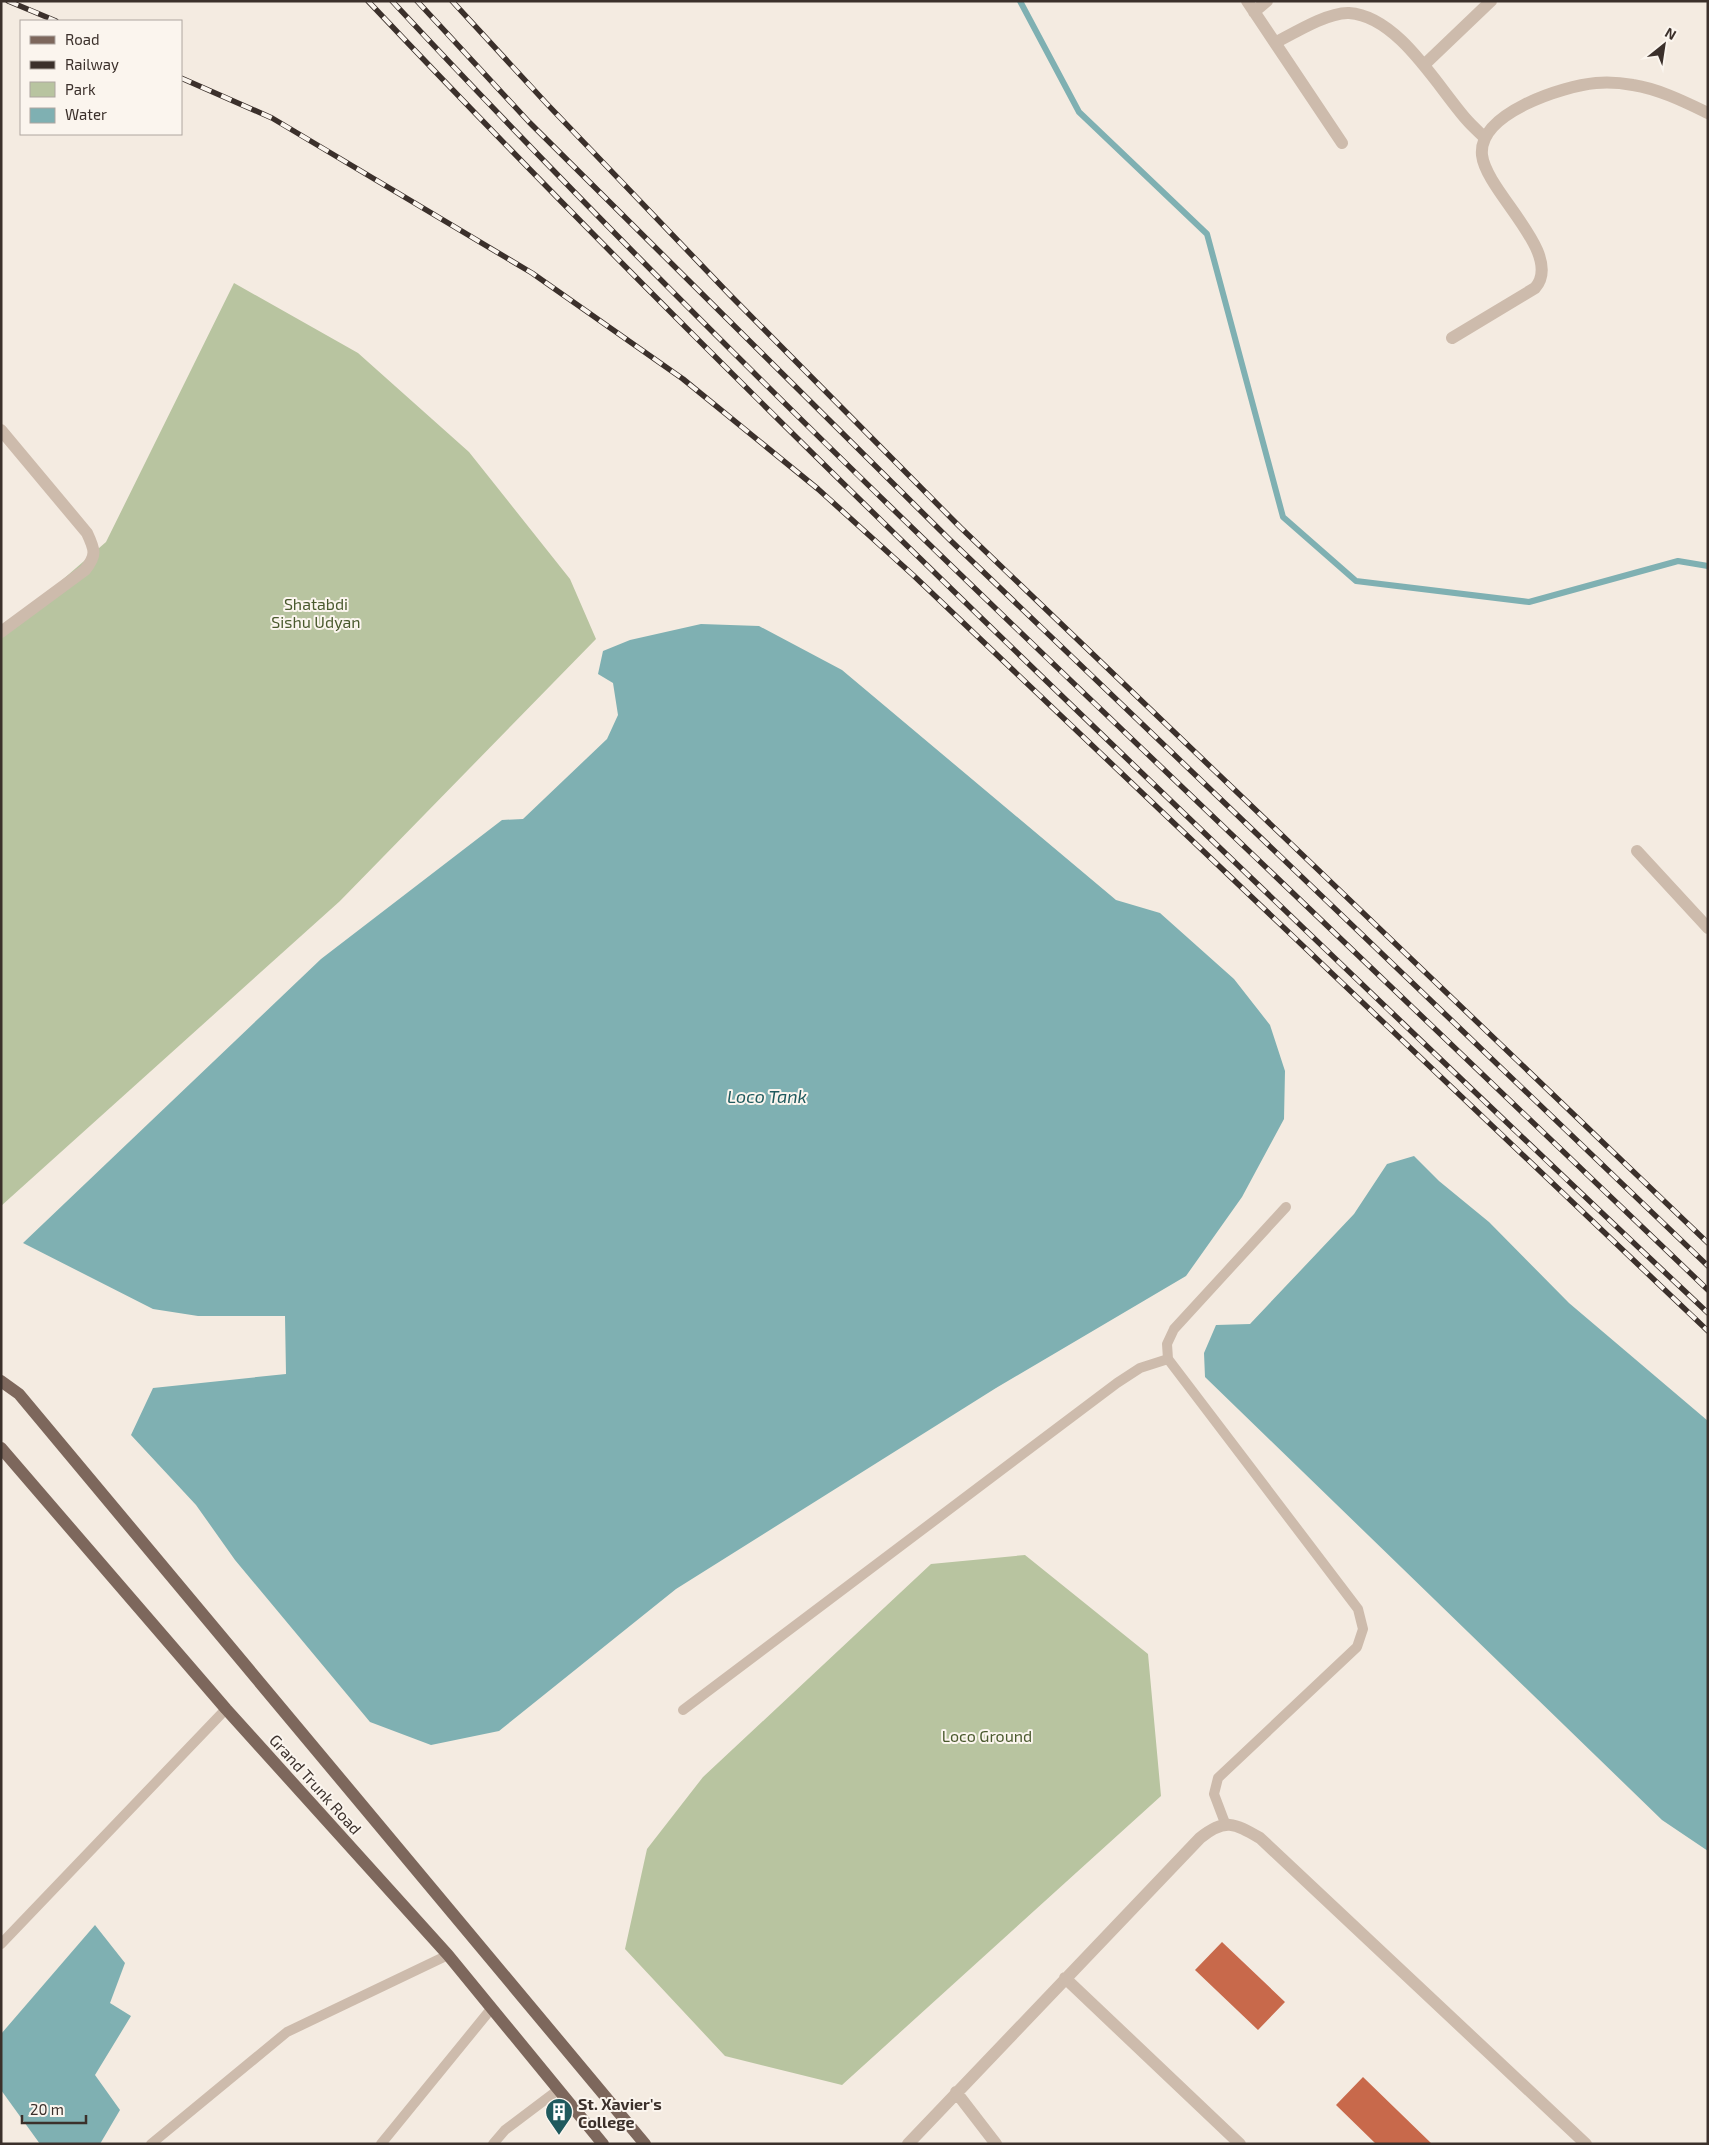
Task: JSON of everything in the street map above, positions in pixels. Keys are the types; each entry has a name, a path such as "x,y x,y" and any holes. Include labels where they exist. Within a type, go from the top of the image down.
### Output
{"main road":[{"path":"1,1381 19,1394 645,2144"},
{"name":"Grand Trunk Road","path":"1,1448 226,1709 448,1955 603,2144"}],"street":[{"path":"1267,1 1250,7 1342,142"},
{"path":"1424,65 1491,1"},
{"path":"1274,42 1326,18 1349,13 1366,18 1393,33 1424,65 1465,118 1485,138"},
{"path":"1452,338 1535,288 1541,282 1544,272 1541,258 1534,243 1490,174 1482,155 1485,138 1496,123 1516,109 1560,91 1595,83 1634,85 1676,98 1708,113"},
{"path":"1,430 87,533 93,546 94,559 86,570 1,632"},
{"path":"1637,851 1708,928"},
{"path":"908,2144 1200,1838 1212,1828 1225,1823 1240,1826 1260,1838 1586,2144"},
{"path":"1065,1978 1240,2144"},
{"path":"956,2092 996,2144"}],"lane":[{"path":"1225,1823 1214,1794 1218,1778 1357,1647 1364,1629 1358,1609 1168,1359 1167,1344 1174,1329 1286,1207"},
{"path":"683,1710 1117,1383 1140,1368 1168,1359"},
{"path":"1,1944 226,1709"},
{"path":"151,2144 286,2032 448,1955"},
{"path":"381,2144 491,2009"},
{"path":"494,2144 505,2130 558,2090"}],"green space":[{"name":"Shatabdi Sishu Udyan","path":"234,283 358,353 469,452 570,579 596,639 340,901 1,1206 1,633 106,542"},
{"name":"Loco Ground","path":"1025,1555 1148,1654 1161,1796 842,2085 725,2056 625,1949 647,1849 703,1777 931,1564"}],"water":[{"name":"Loco Tank","path":"701,624 759,626 842,670 1116,900 1160,913 1234,979 1270,1025 1285,1071 1284,1119 1242,1197 1186,1276 996,1388 676,1589 499,1731 431,1745 370,1722 235,1560 196,1505 131,1435 153,1388 286,1374 285,1316 198,1316 153,1309 23,1243 321,959 502,820 523,819 607,739 618,715 613,683 598,674 603,651 630,640"},
{"path":"1414,1156 1439,1181 1489,1222 1569,1303 1708,1421 1708,1851 1662,1820 1205,1377 1204,1353 1216,1325 1250,1324 1354,1214 1387,1164"},
{"path":"95,1925 125,1963 110,2003 131,2016 95,2075 120,2110 100,2144 40,2144 1,2090 1,2034"}],"building":[{"path":"1222,1942 1285,2002 1258,2030 1195,1970"},
{"path":"1363,2077 1432,2144 1376,2144 1336,2105"}],"waterway":[{"path":"1020,1 1079,112 1207,234 1283,517 1356,581 1529,602 1678,561 1708,566"}],"railway":[{"path":"8,1 54,20"},
{"path":"368,1 564,205 864,504 1303,928 1708,1313"},
{"path":"392,1 579,197 770,389 1061,672 1708,1290"},
{"path":"417,1 529,122 950,540 1708,1266"},
{"path":"452,1 547,104 730,295 960,527 1708,1243"},
{"path":"182,78 272,118 532,273 683,379 818,489 913,575 1708,1331"}],"place":[{"name":"St. Xavier's College","path":"559,2136"}]}
